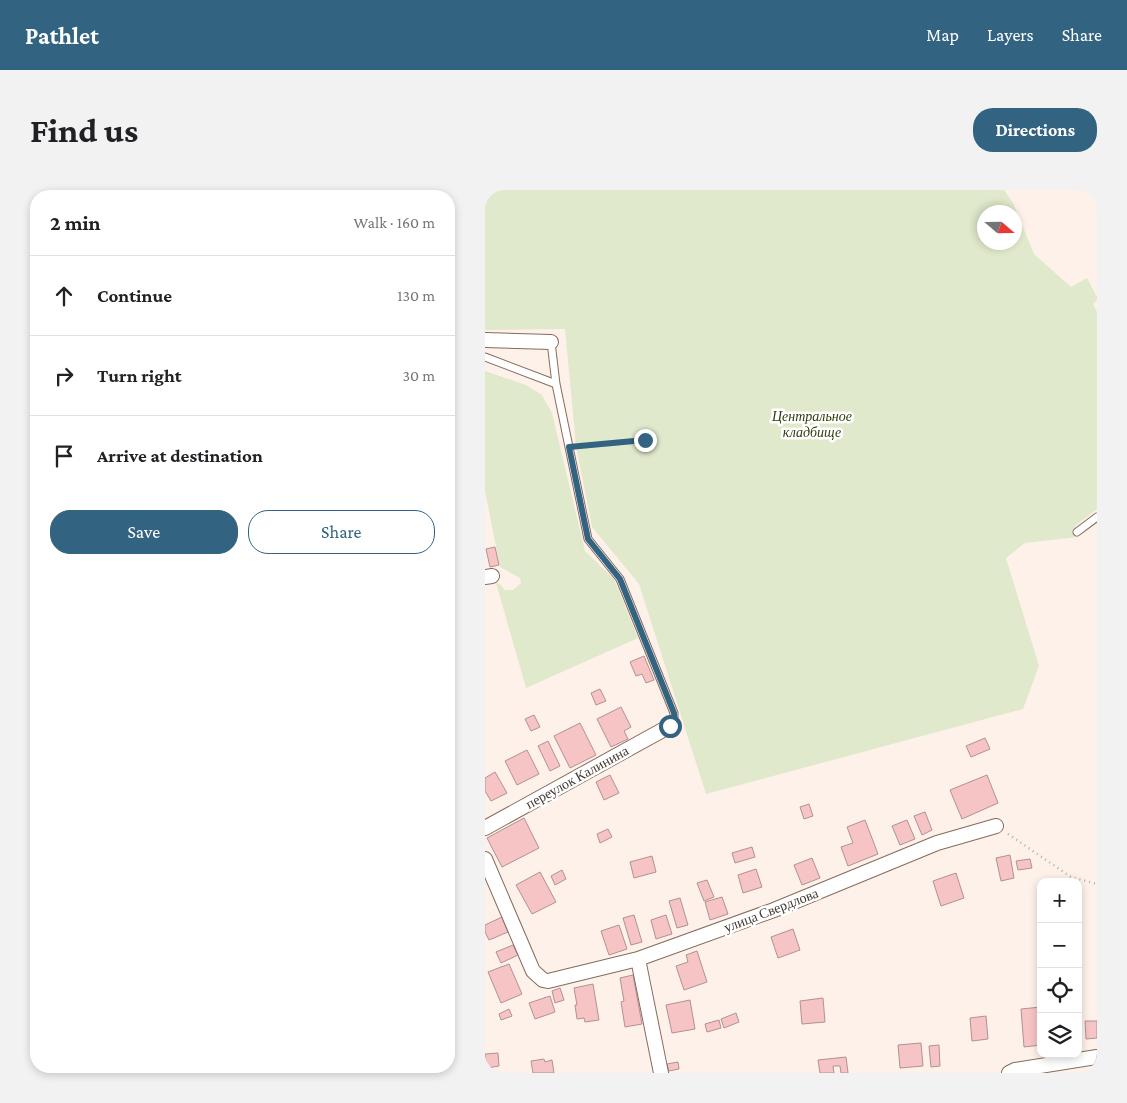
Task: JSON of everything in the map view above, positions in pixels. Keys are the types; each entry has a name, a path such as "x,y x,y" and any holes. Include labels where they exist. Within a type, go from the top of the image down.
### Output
{"street":[{"path":"485,340 551,342"},
{"name":"переулок Калинина","path":"485,828 670,726"},
{"name":"улица Свердлова","path":"485,859 533,971 543,980 555,980 638,958 774,910 937,843 996,826"},
{"path":"638,958 661,1073"},
{"path":"1009,1073 1015,1070 1097,1057"}],"lane":[{"path":"551,342 555,384 588,539 620,579 674,713 675,721 670,726"},
{"path":"485,357 555,384"},
{"path":"1077,532 1097,517"}],"path":[{"path":"569,447 645,440"},
{"path":"996,826 1071,876 1097,884"}],"green space":[{"name":"Центральное кладбище","path":"485,190 1004,190 1014,205 977,205 977,250 1022,250 1022,225 1034,254 1071,287 1087,278 1097,297 1093,304 1097,312 1097,509 1075,526 1078,537 1025,543 1006,558 1039,666 1023,709 706,794 639,584 592,527 576,446 565,329 485,330"},
{"path":"485,371 526,385 542,395 552,413 585,551 614,579 638,638 526,688 496,583 500,584 505,590 513,590 521,583 520,578 500,567 485,491"}],"building":[{"path":"495,547 499,565 490,567 486,549"},
{"path":"644,656 654,680 646,683 642,674 636,676 630,662"},
{"path":"600,689 606,701 596,705 591,693"},
{"path":"621,707 631,727 624,731 628,739 611,747 597,719"},
{"path":"534,715 540,727 531,731 525,719"},
{"path":"580,723 596,755 570,768 554,736"},
{"path":"985,738 990,749 971,757 966,746"},
{"path":"548,741 560,766 550,771 538,746"},
{"path":"527,750 539,774 517,785 505,761"},
{"path":"495,772 507,793 491,801 485,791 485,778"},
{"path":"610,775 619,793 604,800 596,782"},
{"path":"987,775 998,803 962,819 950,790"},
{"path":"809,804 813,816 804,819 800,807"},
{"path":"925,812 932,830 922,835 914,816"},
{"path":"524,818 539,848 502,867 487,838"},
{"path":"865,820 878,854 848,866 841,847 853,843 847,827"},
{"path":"907,820 915,839 900,845 892,826"},
{"path":"608,829 612,837 600,843 597,834"},
{"path":"752,847 755,857 735,863 732,853"},
{"path":"1010,855 1014,878 1001,881 996,858"},
{"path":"652,856 656,872 634,878 630,862"},
{"path":"812,858 820,878 802,885 794,865"},
{"path":"1030,859 1032,868 1018,870 1016,861"},
{"path":"756,869 762,887 743,893 738,875"},
{"path":"562,870 566,879 555,885 551,876"},
{"path":"540,872 556,902 532,914 516,885"},
{"path":"956,873 964,898 941,906 933,881"},
{"path":"707,880 714,897 704,901 697,883"},
{"path":"722,897 728,914 710,920 705,902"},
{"path":"680,898 688,925 677,928 669,901"},
{"path":"634,915 642,942 631,945 623,918"},
{"path":"666,915 672,934 656,939 651,920"},
{"path":"502,917 508,932 489,940 485,932 485,925"},
{"path":"619,925 627,949 609,955 601,931"},
{"path":"793,929 800,950 778,958 771,937"},
{"path":"513,945 518,955 501,963 496,952"},
{"path":"697,951 707,982 684,990 676,966 688,962 686,955"},
{"path":"509,964 522,994 501,1003 488,972"},
{"path":"633,975 642,1024 625,1027 621,1002 624,1001 620,978"},
{"path":"593,984 599,1020 585,1022 584,1018 577,1019 574,988"},
{"path":"560,988 564,1000 555,1003 552,991"},
{"path":"550,996 555,1012 535,1019 529,1003"},
{"path":"823,998 825,1022 802,1024 800,1001"},
{"path":"690,1000 695,1029 672,1033 666,1005"},
{"path":"1037,1007 1037,1045 1024,1047 1021,1009"},
{"path":"509,1009 512,1016 501,1020 499,1014"},
{"path":"736,1013 739,1022 724,1028 721,1019"},
{"path":"986,1016 988,1039 972,1041 970,1018"},
{"path":"719,1020 721,1028 707,1032 705,1024"},
{"path":"1085,1021 1097,1021 1097,1038 1086,1039"},
{"path":"921,1043 923,1066 900,1068 898,1045"},
{"path":"939,1045 940,1066 931,1067 929,1046"},
{"path":"498,1053 499,1066 487,1068 485,1054"},
{"path":"846,1057 848,1073 841,1073 840,1066 833,1066 834,1073 820,1073 818,1060"},
{"path":"544,1059 545,1062 552,1060 554,1073 533,1073 531,1061"},
{"path":"678,1062 679,1069 669,1071 667,1064"}],"route":[{"path":"645,440 569,447 588,539 620,579 674,713 675,721 670,726"}]}
